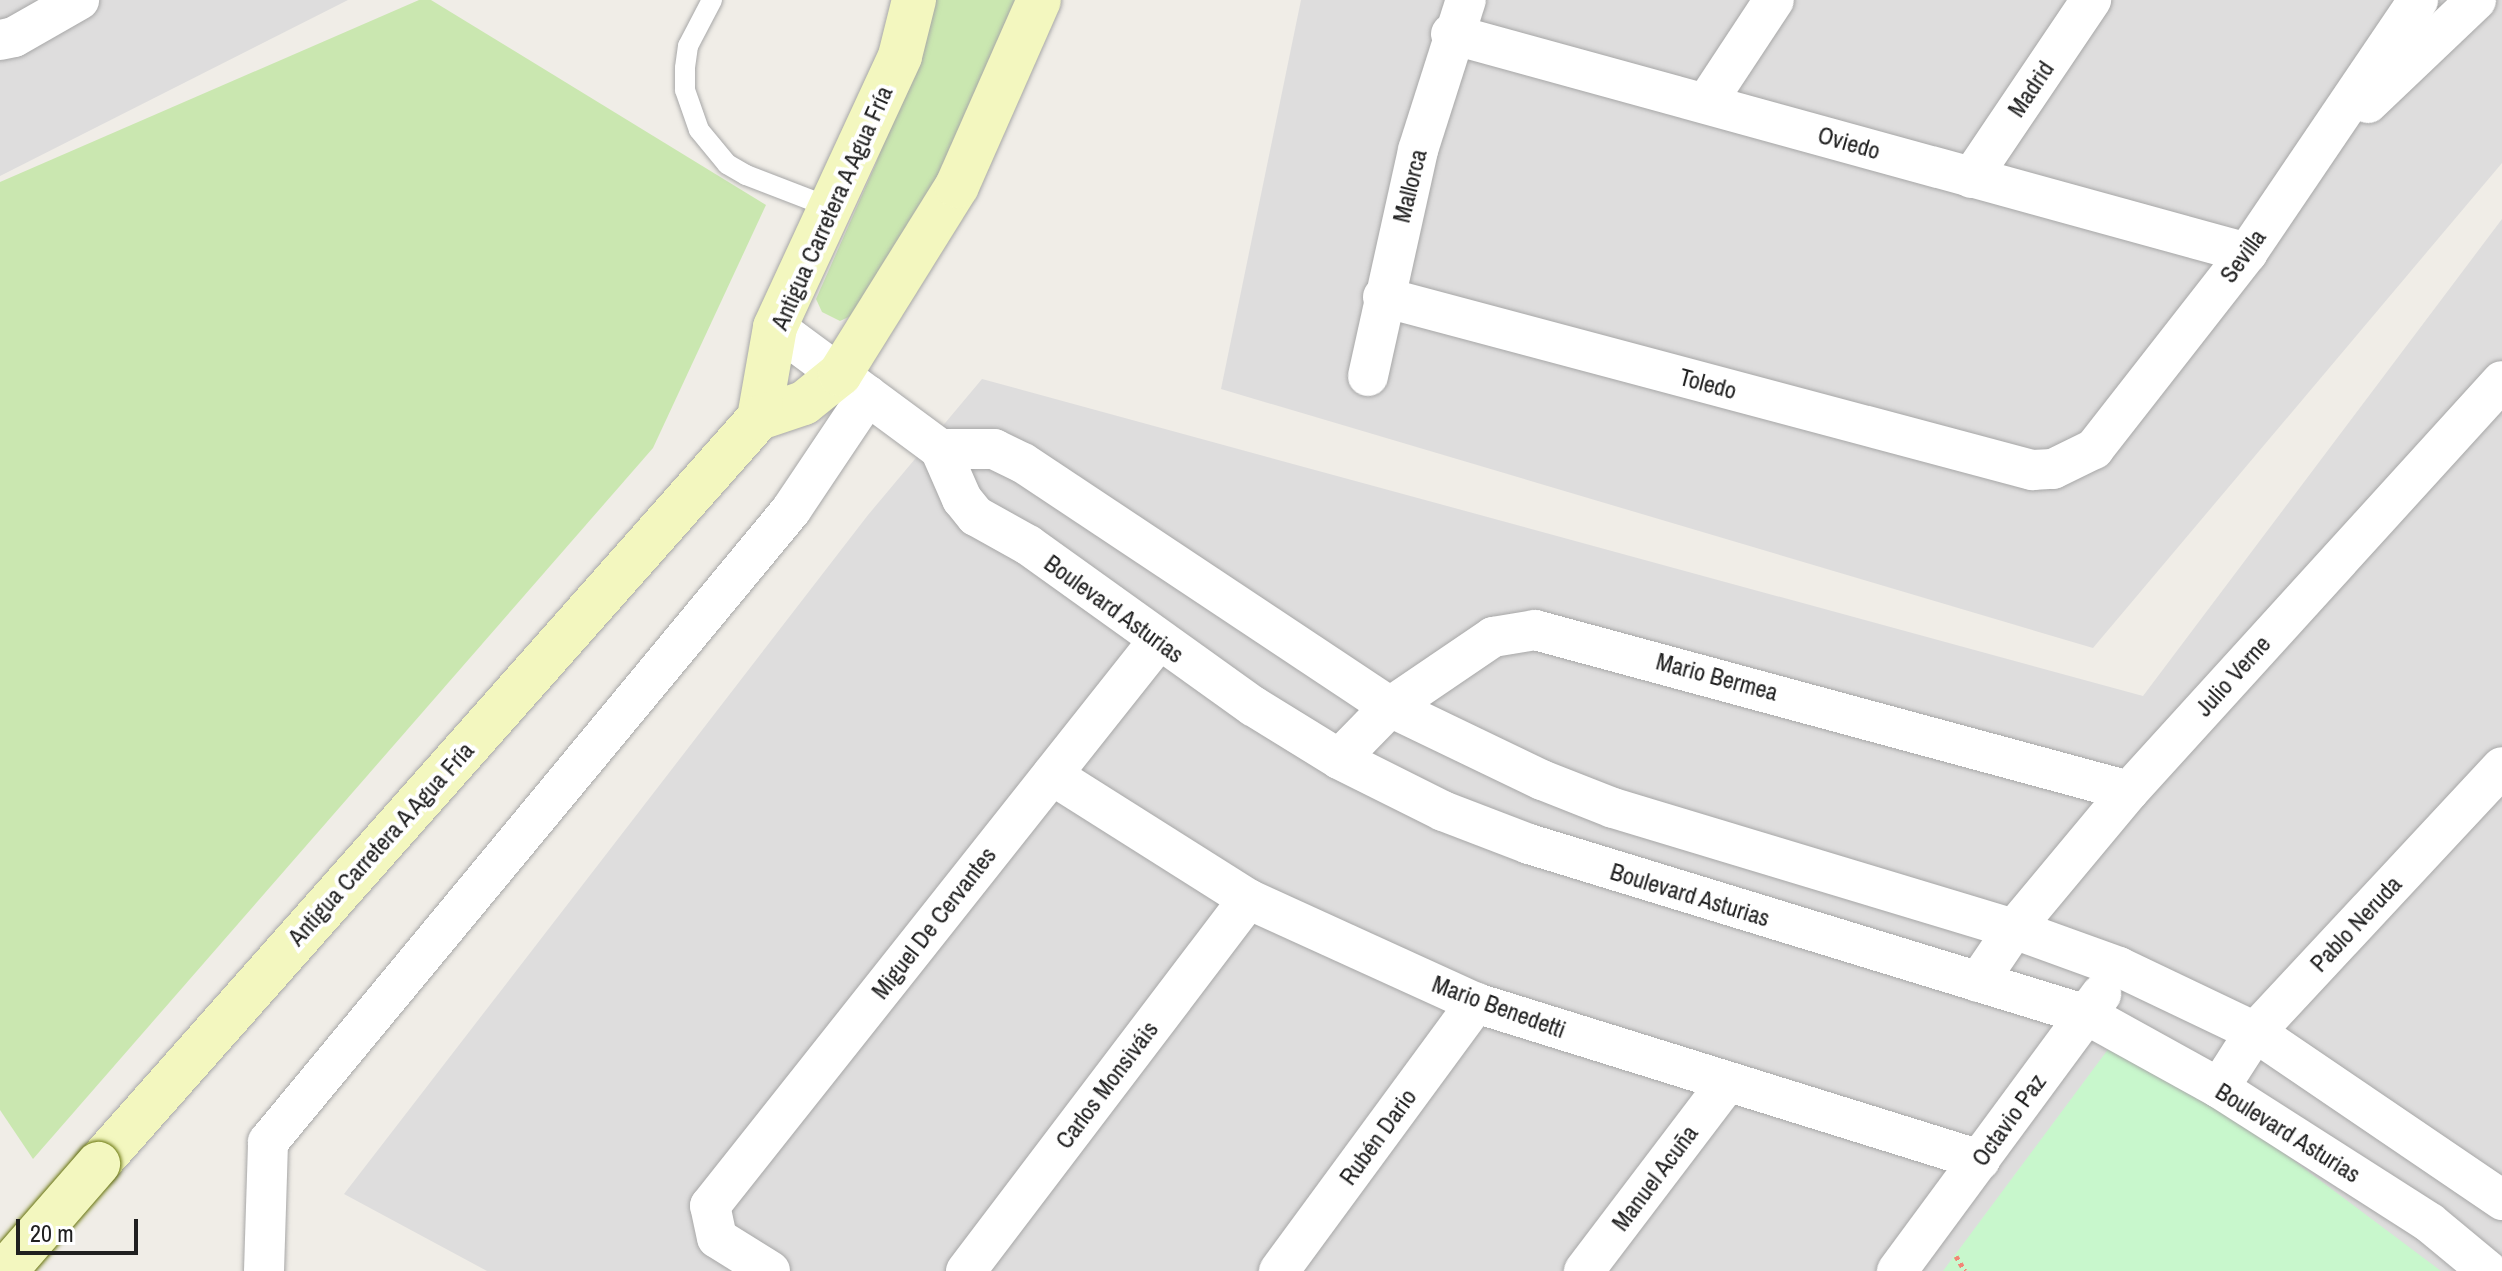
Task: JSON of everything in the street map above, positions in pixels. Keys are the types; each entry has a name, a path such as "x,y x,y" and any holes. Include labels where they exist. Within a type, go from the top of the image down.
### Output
{"street":[{"path":"0,40 14,37 79,0"},
{"name":"Antigua Carretera A Agua Fría","path":"5,1271 759,418 775,327 834,209 900,56 914,0"},
{"path":"264,1271 268,1142 791,510 957,186 1039,0"},
{"path":"1706,103 1774,0"},
{"name":"Madrid","path":"1971,178 2091,0"},
{"name":"Sevilla","path":"2032,470 2068,465 2094,449 2247,253 2418,0"},
{"path":"2313,156 2476,0"},
{"name":"Oviedo","path":"1459,17 1706,103 2247,253"},
{"name":"Mallorca","path":"1368,376 1383,297 1459,17"},
{"name":"Toledo","path":"1383,297 2032,470"},
{"name":"Boulevard Asturias","path":"775,327 940,449 962,499 976,516 1028,545 1158,641 1339,759 1443,811 1529,844 2087,1015 2219,1088 2430,1223 2488,1271"},
{"name":"Julio Verne","path":"1978,982 2014,929 2129,791 2502,381"},
{"path":"759,418 854,385"},
{"path":"940,449 994,449 1023,463 1390,707 1613,808 2014,929 2119,967 2255,1032 2497,1186"},
{"name":"Mario Bermea","path":"1339,759 1390,707 1493,637 1546,631 2129,791"},
{"name":"Miguel De Cervantes","path":"770,1271 717,1238 710,1206 1158,641"},
{"name":"Pablo Neruda","path":"2219,1088 2255,1032 2502,767"},
{"name":"Mario Benedetti","path":"1052,775 1248,899 1476,1003 1726,1084 1980,1160"},
{"name":"Carlos Monsiváis","path":"966,1271 1248,899"},
{"name":"Octavio Paz","path":"1897,1271 2087,1015 2119,967"},
{"name":"Rubén Dario","path":"1279,1271 1476,1003"},
{"name":"Manuel Acuña","path":"1584,1271 1726,1084"}],"lane":[{"path":"712,0 688,46 685,68 685,90 699,130 727,164 746,175 834,209"}],"shaded area":[{"path":"0,0 348,0 0,176"},
{"path":"1301,0 2502,0 2502,163 2093,648 1221,389"},
{"path":"2502,219 2502,1271 487,1271 344,1194 868,515 982,379 2143,696"}],"green space":[{"path":"419,0 431,0 766,205 653,448 33,1159 0,1110 0,182"},
{"path":"934,0 1032,0 950,183 853,315 840,321 822,312 816,299 875,166"},
{"path":"2109,1048 2257,1133 2441,1271 1943,1271"}]}
